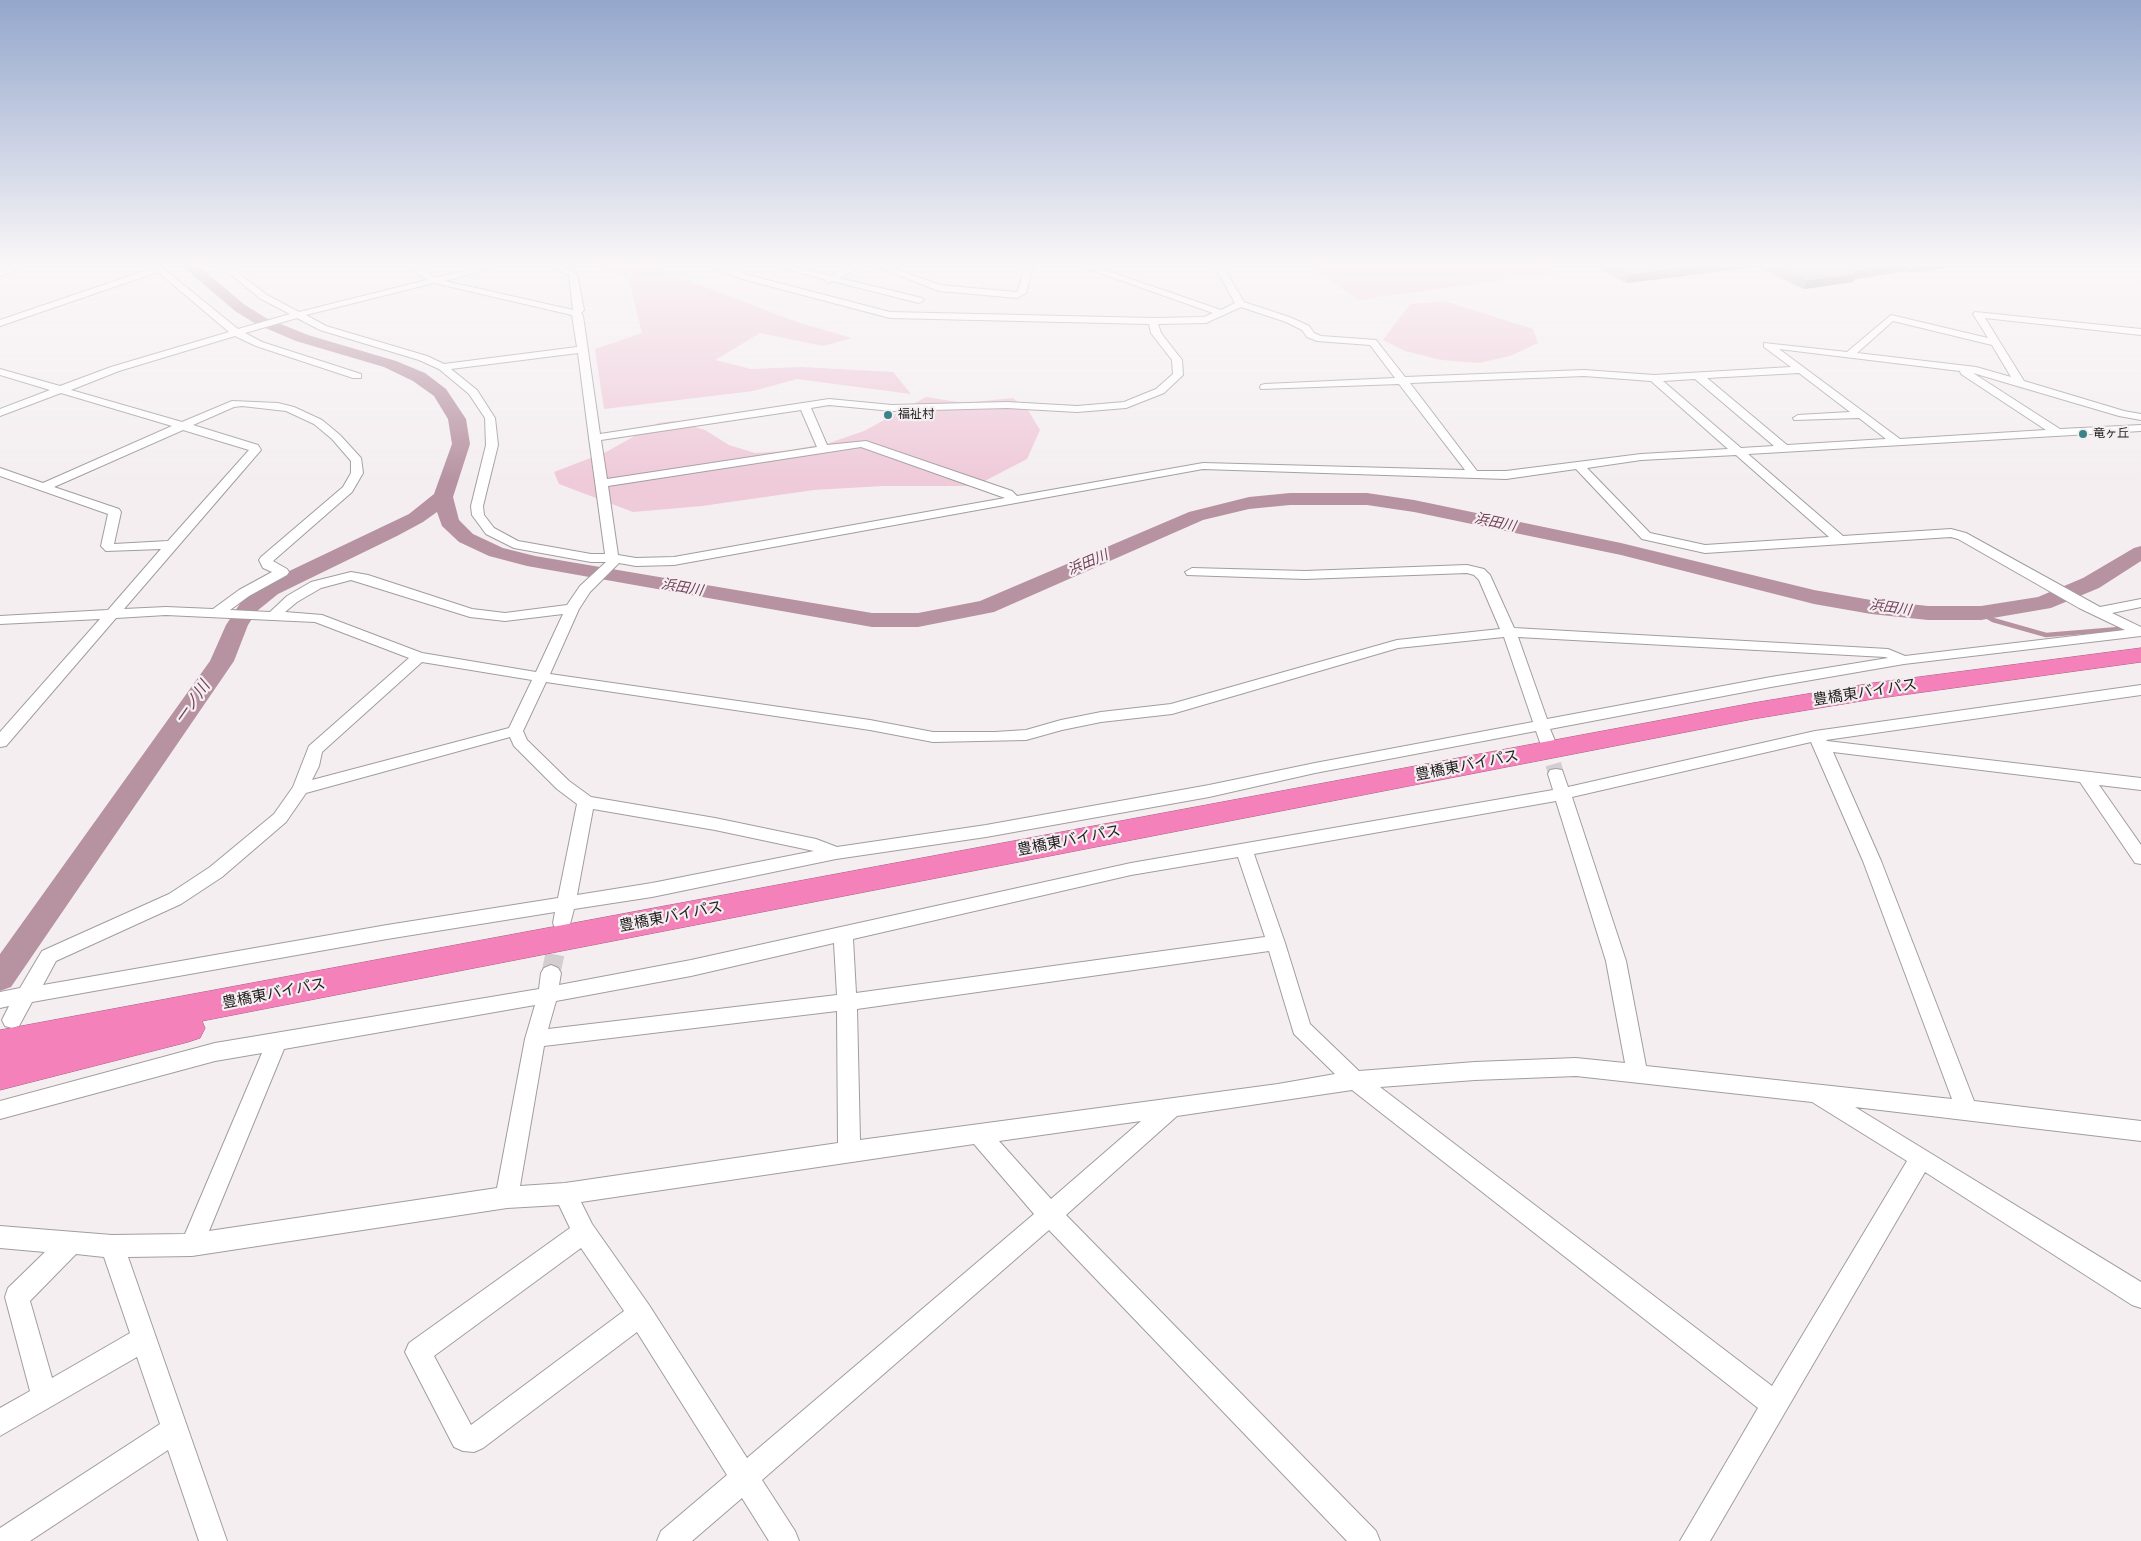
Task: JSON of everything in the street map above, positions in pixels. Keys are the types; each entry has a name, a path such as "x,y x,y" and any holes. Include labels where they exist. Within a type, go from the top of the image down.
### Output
{"highway":[{"name":"豊橋東バイパス","path":"4,1031 52,1021 96,1028 565,930 1753,711 1873,691 2141,638"},
{"path":"0,1075 565,930"}],"street":[{"path":"0,413 115,369 225,337"},
{"path":"245,337 259,344 357,376"},
{"path":"353,337 423,358 443,367 473,392 490,418 492,445 477,506 478,515 490,530 514,544 531,548 591,558 636,562 674,560 1203,466 1506,475 1641,457 2141,428"},
{"path":"581,337 613,560"},
{"path":"595,438 804,405 848,403 892,408 1007,405 1077,409 1126,405 1160,391 1178,375 1176,360 1159,337"},
{"path":"1315,337 1320,339 1373,342 1474,474"},
{"path":"1849,355 1870,337"},
{"path":"1974,337 1996,342"},
{"path":"1993,337 2020,383"},
{"path":"1897,442 1767,345 1976,370 2141,418"},
{"path":"443,367 583,348"},
{"path":"1958,368 2058,433"},
{"path":"1266,388 1584,373 1654,378 1801,370"},
{"path":"0,372 254,447 255,450 0,742"},
{"path":"1698,376 1785,448"},
{"path":"1654,378 1840,540"},
{"path":"43,487 232,404 278,406 290,409 318,422 336,437 357,460 357,473 348,489 266,560 268,566 282,572 244,594 220,613"},
{"path":"804,405 823,448"},
{"path":"1798,418 1860,415"},
{"path":"603,483 862,443 1008,494 1015,500"},
{"path":"1579,466 1646,536 1705,549 1951,534 1962,536 2141,638"},
{"path":"0,472 115,512 107,546 111,548 172,545"},
{"path":"300,789 515,731 572,609 585,589 613,560"},
{"path":"1192,572 1305,575 1467,569 1479,572 1485,578 1509,632 1547,741"},
{"path":"269,615 316,585 350,576 363,578 470,613 504,617 572,609"},
{"path":"2098,612 2141,602"},
{"path":"1,621 166,611 317,618 418,656 541,677 870,725 933,737 1026,735 1102,716 1172,709 1397,644 1509,632 1888,653 1904,660"},
{"path":"13,998 387,932 652,890 836,853 1054,819 1209,791 1315,768 1771,682 1904,660 2141,638"},
{"path":"4,1031 13,998 49,956 175,899 216,872 280,818 300,789 315,750 418,656"},
{"path":"0,1110 215,1052 548,995 691,968 1131,869 1562,794 1818,741 2141,690"},
{"path":"515,731 520,742 563,785 586,802 715,824 816,845 836,853"},
{"path":"1818,741 2141,784"},
{"path":"1818,741 1872,861 1967,1111"},
{"path":"1556,774 1616,961 1637,1074"},
{"path":"2086,778 2141,858"},
{"path":"565,930 567,904 586,802"},
{"path":"1244,850 1276,943 1301,1028 1355,1080 1776,1405"},
{"path":"843,935 847,1002 849,1151"},
{"path":"535,1039 847,1002 1276,943"},
{"path":"508,1197 535,1039 548,995 551,973"},
{"path":"192,1245 277,1041"},
{"path":"0,1237 112,1246 192,1245 508,1197 564,1194 849,1151 1355,1080 1475,1070 1567,1068 1637,1074 2141,1132"},
{"path":"1816,1095 1921,1158 2141,1296"},
{"path":"671,1541 1050,1215 1173,1106"},
{"path":"979,1134 1050,1215 1366,1541"},
{"path":"1694,1541 1921,1158"},
{"path":"564,1194 584,1232 640,1314 785,1541"},
{"path":"584,1232 418,1352 463,1438 474,1439 640,1314"},
{"path":"45,1398 17,1297 71,1243"},
{"path":"112,1246 213,1541"},
{"path":"0,1423 144,1339"},
{"path":"5,1541 175,1430"}],"shaded area":[{"path":"631,337 753,337 715,360 751,369 801,367 893,372 911,394 797,379 753,391 604,409 595,349"},
{"path":"779,337 852,338 823,346"},
{"path":"1385,337 1536,337 1538,343 1510,356 1479,363 1441,360 1405,351 1383,340"},
{"path":"926,397 964,403 1013,398 1028,410 1040,430 1027,459 975,486 883,486 814,490 702,506 633,512 559,484 554,472 606,452 658,423 674,421 705,430 729,445 755,453 785,451 829,443 864,431"}],"waterway":[{"name":"浜田川","path":"299,337 390,364 419,377 440,393 457,419 461,444 443,497"},
{"name":"一ノ川","path":"0,978 222,661 237,625 249,607 270,589 390,532 416,518 443,497"},
{"name":"浜田川","path":"443,497 449,522 466,538 496,552 534,562 872,620 918,620 986,607 1196,516 1249,503 1290,499 1367,499 1414,506 1621,549 1814,597 1871,607 1928,613 1981,613 2043,603 2091,583 2141,552"},
{"path":"1981,613 1993,620 2046,635 2119,629"}],"tunnel":[{"path":"1547,741 1556,774"},
{"path":"551,973 560,930"}],"place":[{"name":"福祉村","path":"888,415"},
{"name":"竜ヶ丘","path":"2083,434"}]}
